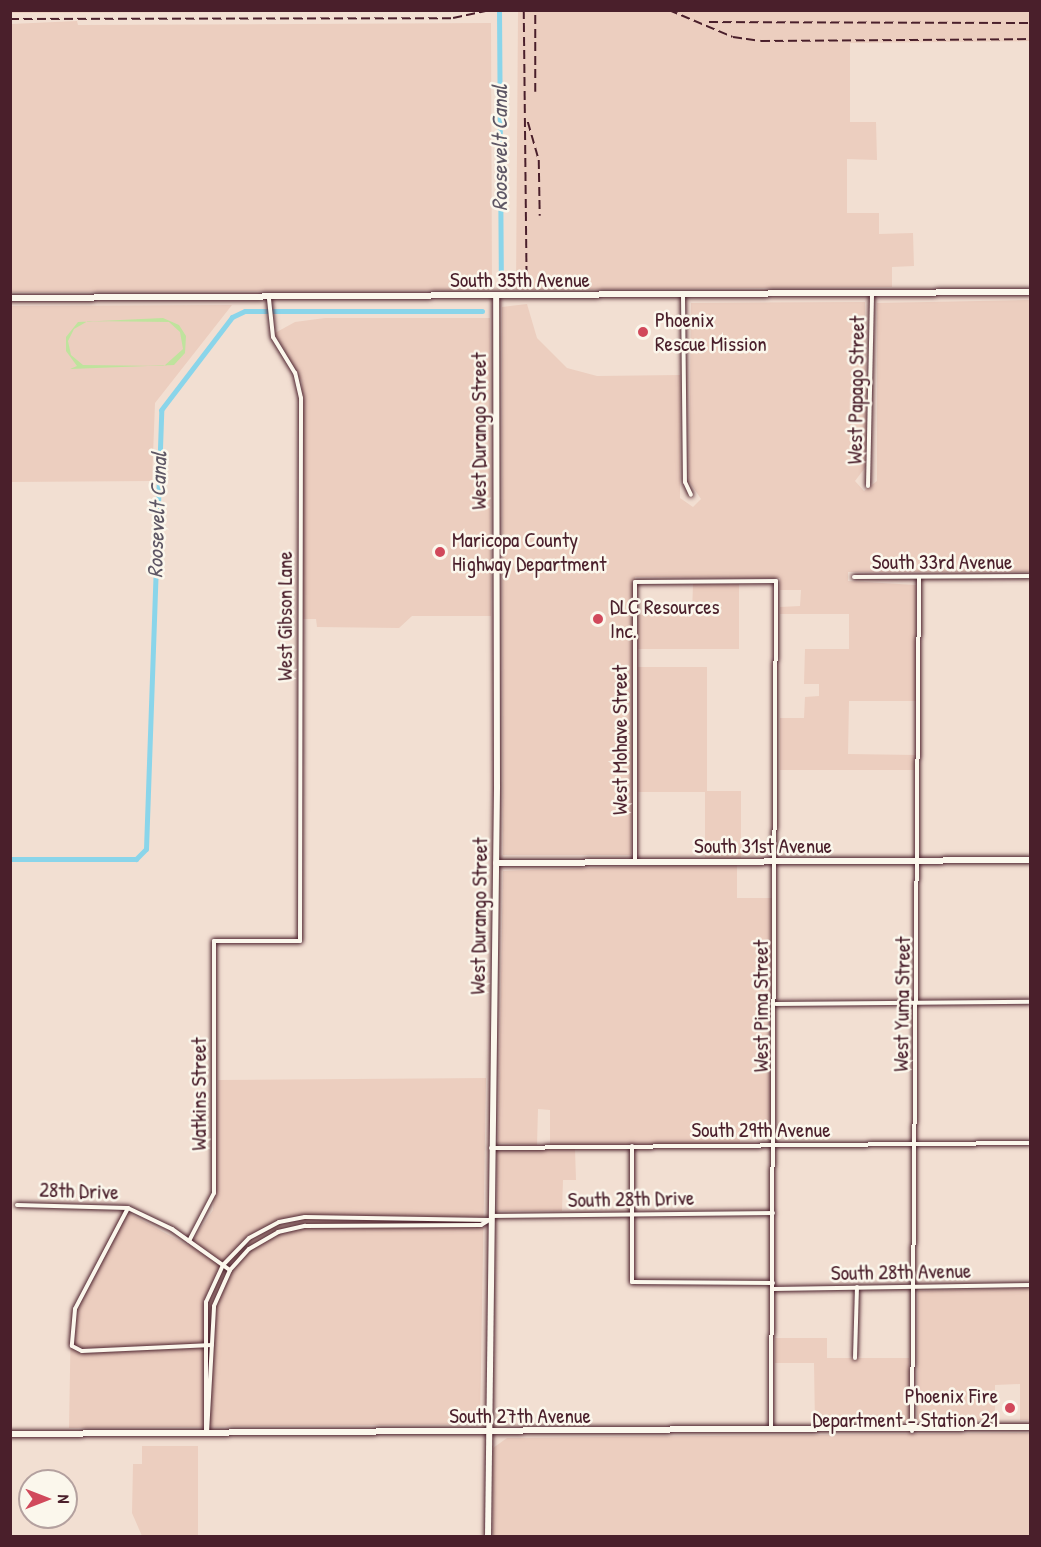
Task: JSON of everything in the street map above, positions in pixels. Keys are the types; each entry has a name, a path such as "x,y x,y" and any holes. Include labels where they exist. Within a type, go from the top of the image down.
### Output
{"main road":[{"name":"South 35th Avenue","path":"10,298 496,297 1030,291"},
{"name":"West Durango Street","path":"488,1536 489,1218 496,863 496,297"},
{"name":"South 31st Avenue","path":"496,863 1030,860"},
{"name":"South 27th Avenue","path":"10,1434 912,1431 1030,1427"}],"street":[{"name":"West Papago Street","path":"868,486 872,294"},
{"path":"683,295 686,482 691,495"},
{"name":"West Gibson Lane","path":"214,941 300,941 301,398 295,373 273,337 269,298"},
{"name":"South 33rd Avenue","path":"854,577 1030,576"},
{"name":"West Yuma Street","path":"912,1431 920,861 919,577"},
{"name":"West Pima Street","path":"635,582 776,581 777,860 771,1431"},
{"name":"West Mohave Street","path":"635,582 635,863"},
{"name":"Watkins Street","path":"189,1240 214,1193 214,941"},
{"path":"776,1004 1030,1002"},
{"name":"South 29th Avenue","path":"491,1148 1030,1143"},
{"path":"632,1146 632,1282 773,1283"},
{"name":"28th Drive","path":"17,1205 128,1208 189,1240 230,1270"},
{"path":"128,1208 75,1309 72,1346 82,1351 212,1345"},
{"name":"South 28th Drive","path":"489,1218 773,1213"},
{"path":"206,1434 203,1345 208,1293 223,1265 249,1238 290,1219 489,1218"},
{"path":"206,1434 211,1422 214,1306 230,1270 260,1242 290,1229 481,1225 489,1218"},
{"name":"South 28th Avenue","path":"772,1289 1030,1285"},
{"path":"855,1358 856,1287"}],"shaded area":[{"path":"11,10 467,10 467,11 11,13"},
{"path":"518,11 1030,11 1030,41 850,43 850,122 876,122 877,160 847,159 847,213 879,213 879,234 913,233 914,266 892,267 892,287 516,290"},
{"path":"77,21 78,25 491,23 492,290 11,292 11,24"},
{"path":"1030,300 1030,572 848,572 848,581 916,585 916,701 849,701 848,754 916,755 916,770 780,770 780,718 804,718 805,697 819,696 819,684 804,684 805,649 849,649 849,614 780,614 780,607 800,606 801,590 780,590 780,578 635,577 631,855 503,855 502,307 527,304 537,338 567,368 597,376 680,375 680,498 693,507 701,499 689,481 691,303 865,302 867,465 855,481 864,491 877,481 877,303"},
{"path":"232,305 155,403 152,481 11,482 10,306"},
{"path":"325,318 490,318 491,616 412,616 399,628 317,627 316,619 303,619 302,382 275,333 295,322"},
{"path":"693,584 739,584 739,649 638,649 638,615 692,614"},
{"path":"638,667 707,667 707,792 638,792"},
{"path":"705,791 741,791 741,858 705,858"},
{"path":"737,863 737,898 773,898 771,1123 740,1124 740,1144 550,1145 550,1110 538,1109 537,1145 498,1143 503,871"},
{"path":"486,1078 480,1424 69,1428 71,1313 123,1210 189,1246 213,1210 218,1080"},
{"path":"575,1149 576,1180 563,1180 562,1211 497,1211 497,1151"},
{"path":"1030,1288 1030,1420 1020,1420 1020,1384 995,1385 995,1420 917,1420 918,1291"},
{"path":"775,1338 827,1338 827,1358 909,1358 909,1421 815,1425 814,1363 775,1363"},
{"path":"1030,1433 1030,1536 493,1536 493,1448 507,1438"},
{"path":"142,1446 198,1446 198,1536 142,1536 132,1513 133,1464 142,1464"}],"green space":[{"path":"163,318 179,325 186,336 185,353 174,365 165,365 183,349 180,332 169,322 97,321"},
{"path":"78,322 87,322 74,329 68,341 71,355 83,365 152,366 70,369 77,366 66,351 66,337"}],"waterway":[{"name":"Roosevelt Canal","path":"499,10 501,286"},
{"name":"Roosevelt Canal","path":"10,859 136,859 146,849 161,410 232,317 245,311 482,311"}],"railway":[{"path":"10,19 453,18 490,10"},
{"path":"524,10 527,288"},
{"path":"535,10 535,92"},
{"path":"669,10 733,37 761,41 1030,39"},
{"path":"709,22 1030,23"},
{"path":"528,122 539,160 540,216"}],"place":[{"name":"Phoenix Rescue Mission","path":"643,332"},
{"name":"Maricopa County Highway Department","path":"440,552"},
{"name":"DLC Resources Inc.","path":"598,619"},
{"name":"Phoenix Fire Department - Station 21","path":"1010,1408"}]}
